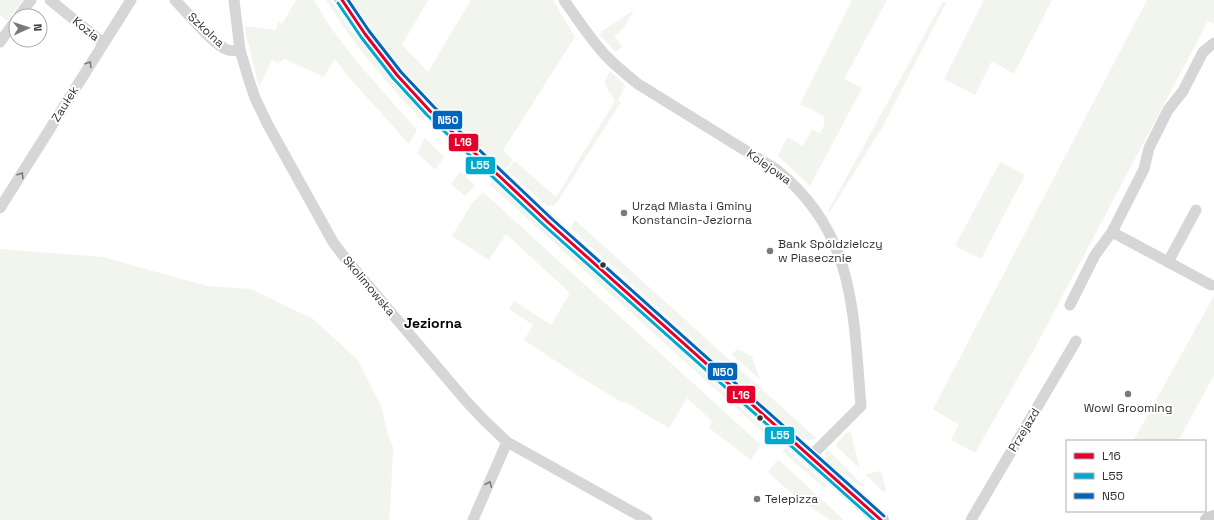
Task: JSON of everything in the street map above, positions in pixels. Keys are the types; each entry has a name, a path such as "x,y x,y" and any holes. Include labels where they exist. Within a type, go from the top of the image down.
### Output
{"main road":[{"path":"342,0 365,34 397,75 430,111 549,222 881,520"},
{"path":"1208,520 1214,518"}],"street":[{"name":"Kozia","path":"50,0 103,43"},
{"name":"Zaułek","path":"0,208 131,0"},
{"name":"Szkolna","path":"175,0 221,47 228,50 240,50"},
{"name":"Skolimowska","path":"234,0 240,50 248,77 262,112 333,242 345,258 466,401 507,442 647,520"},
{"name":"Kolejowa","path":"564,0 590,38 623,72 638,84 777,170 793,183 806,197 825,224 843,266 852,303 861,406 810,457"},
{"path":"0,42 8,31"},
{"path":"1070,305 1095,255 1112,232 1144,169 1149,148 1168,110 1183,91 1203,52 1214,43"},
{"path":"1168,262 1196,210"},
{"path":"1112,232 1211,285"},
{"name":"Przejazd","path":"971,520 1076,341"},
{"path":"473,520 507,442"}],"shaded area":[{"path":"0,0 23,0 17,8 8,8 7,21 0,15"},
{"path":"296,0 314,0 331,28 357,62 417,130 409,144 346,74 335,59 324,77 285,59 277,63 272,60 259,87 244,26 276,30 278,21 282,24"},
{"path":"326,0 331,0 341,16 375,61 425,118 423,121 396,93 371,63 347,32"},
{"path":"352,0 428,0 402,45 428,72 471,0 553,0 575,37 503,150 513,160 505,169 427,96 388,50"},
{"path":"852,0 887,0 844,79 862,88 810,186 778,156 787,137 803,146 812,130 820,133 822,129 824,116 800,104"},
{"path":"984,0 1052,0 1014,74 992,61 975,95 944,79"},
{"path":"1147,0 1214,0 1214,24 1208,21 1037,344 975,453 951,440 959,425 933,409"},
{"path":"943,1 946,3 883,126 829,213 828,211"},
{"path":"634,10 625,26 614,37 622,46 616,52 600,35 602,31"},
{"path":"610,71 624,84 625,87 618,100 621,102 558,201 554,205 547,206 507,170 515,161 556,197 615,101 604,83"},
{"path":"425,138 444,157 435,170 417,153"},
{"path":"1000,162 1025,175 981,259 955,246"},
{"path":"460,171 475,185 465,196 451,184"},
{"path":"492,182 770,434 767,436 489,184"},
{"path":"483,192 761,445 751,460 709,428 712,421 687,398 669,428 580,377 524,340 533,325 509,309 514,301 551,325 570,293 506,234 489,260 452,236 472,203"},
{"path":"575,220 817,439 803,439 570,228"},
{"path":"0,249 103,257 207,286 251,289 313,319 357,359 381,406 393,447 389,520 0,520"},
{"path":"1214,296 1214,375 1181,436 1179,440 1134,440"},
{"path":"738,349 752,356 760,380 731,354"},
{"path":"846,433 851,433 860,469 836,446 836,444"},
{"path":"785,448 827,486 824,488 782,451"},
{"path":"826,448 865,487 864,488 831,466 825,458"},
{"path":"778,459 844,520 830,520 807,505 806,506 768,472"},
{"path":"879,471 882,473 886,490 885,492 866,475"}],"transit line":[{"name":"L16","path":"342,0 365,34 397,75 430,111 549,223 881,520"},
{"name":"N50","path":"348,0 369,31 401,72 434,107 552,219 884,516"},
{"name":"L55","path":"338,3 361,37 393,78 427,115 546,227 874,520"}],"place":[{"name":"Urząd Miasta i Gminy Konstancin-Jeziorna","path":"624,213"},
{"name":"Bank Spóldzielczy w Piasecznie","path":"770,251"},
{"name":"Wow! Grooming","path":"1128,394"},
{"name":"Telepizza","path":"757,499"}],"district":[{"name":"Jeziorna","path":"433,323"}]}
